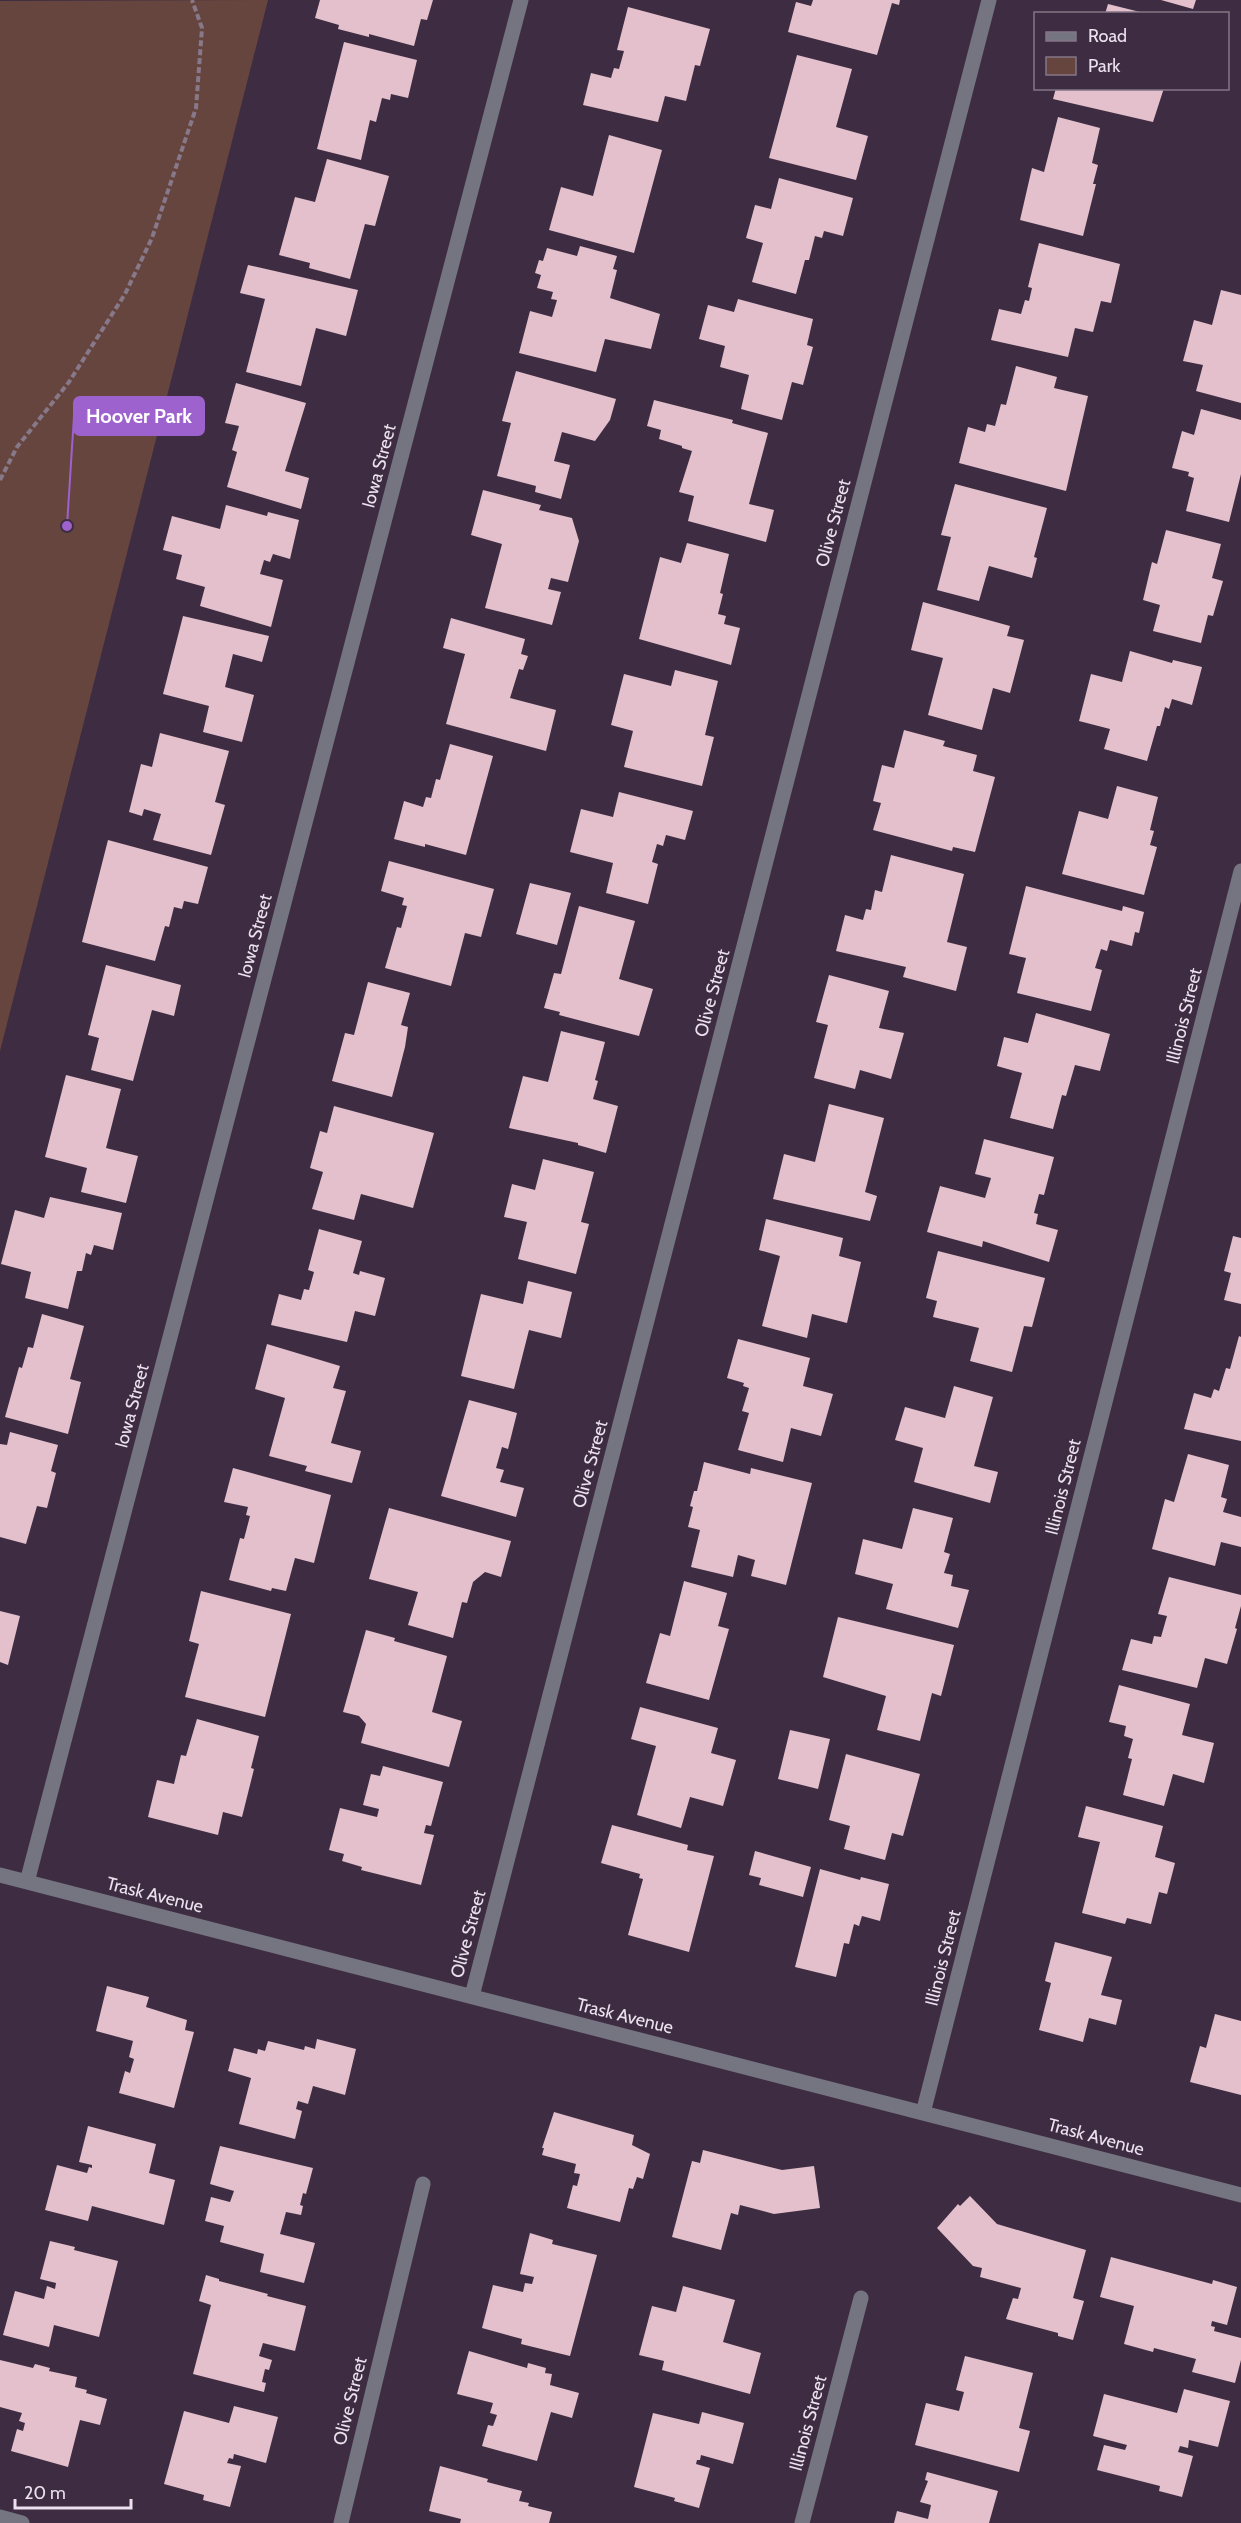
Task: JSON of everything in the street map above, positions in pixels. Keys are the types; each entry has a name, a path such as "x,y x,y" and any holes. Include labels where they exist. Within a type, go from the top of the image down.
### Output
{"street":[{"name":"Iowa Street","path":"27,1882 521,0"},
{"name":"Olive Street","path":"472,1996 989,0"},
{"name":"Illinois Street","path":"923,2113 1241,871"},
{"name":"Trask Avenue","path":"0,1875 1241,2195"},
{"name":"Olive Street","path":"341,2523 423,2184"},
{"name":"Illinois Street","path":"802,2523 861,2298"},
{"path":"0,2517 22,2523"}],"path":[{"path":"0,480 17,447 69,382 125,294 152,238 196,108 202,28 192,0"}],"green space":[{"path":"268,0 0,1051 0,1"}],"building":[{"path":"320,0 433,0 427,20 421,19 414,46 369,34 369,37 338,29 339,25 315,18"},
{"path":"813,0 900,0 899,5 892,3 877,55 788,32 796,2 811,6"},
{"path":"1161,0 1196,0 1193,9"},
{"path":"1108,4 1140,12 1106,12"},
{"path":"628,7 710,29 700,66 695,65 686,101 665,96 658,122 583,105 591,73 611,78 614,68 619,69 624,51 617,50"},
{"path":"344,42 417,60 408,98 391,94 390,100 382,98 376,122 370,120 361,160 317,149"},
{"path":"797,55 852,69 836,127 868,136 856,180 769,158"},
{"path":"1055,90 1163,90 1153,122 1053,99"},
{"path":"1058,117 1100,128 1092,163 1098,165 1093,184 1096,184 1083,236 1020,220 1032,168 1044,172"},
{"path":"609,135 662,150 634,253 549,230 561,187 593,196"},
{"path":"327,159 389,176 375,226 365,224 350,279 309,268 310,263 279,255 295,197 315,202"},
{"path":"779,178 853,198 843,236 824,231 822,238 815,236 809,260 805,260 796,294 752,282 763,243 746,238 755,205 771,209"},
{"path":"1039,243 1120,264 1111,303 1101,301 1093,332 1075,328 1068,357 991,340 999,309 1021,314 1025,300 1029,301 1032,288 1028,287"},
{"path":"580,246 617,256 613,269 617,270 610,298 660,314 651,349 605,339 596,372 519,353 530,311 552,317 557,300 551,299 553,292 537,288 541,275 535,273 539,260 543,261 547,248 577,256"},
{"path":"248,265 358,290 346,336 316,328 301,386 246,372 265,299 240,293"},
{"path":"1221,290 1241,295 1241,403 1196,391 1203,365 1183,361 1194,320 1212,325"},
{"path":"738,299 813,319 807,345 813,347 803,385 792,382 782,420 741,409 749,375 720,367 725,346 699,339 708,305 734,312"},
{"path":"1016,366 1057,377 1054,388 1088,396 1066,491 959,463 968,427 985,432 987,424 995,426 1001,404 1006,405"},
{"path":"516,371 616,399 610,420 595,441 562,432 554,461 570,465 561,499 535,492 536,486 497,476 511,423 502,421"},
{"path":"236,383 306,403 285,471 309,478 301,509 227,487 237,452 232,450 239,426 225,423"},
{"path":"654,400 733,420 732,423 768,433 749,504 774,510 766,542 688,521 694,496 679,492 692,451 659,439 661,430 647,426"},
{"path":"1201,409 1241,420 1241,474 1229,522 1186,511 1194,478 1188,476 1189,472 1172,468 1182,431 1194,435"},
{"path":"955,484 1047,508 1034,557 1037,558 1032,578 989,566 979,601 937,590 951,537 941,535"},
{"path":"483,490 541,505 539,510 572,518 579,541 568,582 551,578 548,589 561,592 552,625 485,608 502,544 471,535"},
{"path":"226,505 267,516 268,512 299,520 290,559 273,554 270,562 264,560 260,574 283,580 271,627 200,606 205,587 176,579 182,555 163,550 172,516 220,529"},
{"path":"1166,530 1221,544 1212,578 1223,581 1213,616 1208,615 1201,643 1153,631 1160,605 1143,600 1152,562 1157,564"},
{"path":"687,543 729,554 720,593 723,594 718,614 726,616 724,624 740,628 731,665 639,639 660,557 681,563"},
{"path":"923,602 1010,626 1007,636 1024,640 1010,693 993,688 982,730 928,715 943,658 911,650"},
{"path":"183,616 269,636 262,662 233,654 225,687 254,695 242,742 203,732 209,706 163,694"},
{"path":"451,618 525,639 521,654 528,656 523,670 519,669 510,698 556,710 546,751 446,724 465,654 443,648"},
{"path":"1130,651 1172,663 1173,660 1202,667 1192,705 1172,699 1169,709 1165,707 1147,761 1104,749 1110,729 1079,721 1091,674 1122,682"},
{"path":"675,670 718,681 705,735 714,737 702,786 624,767 633,731 611,725 624,674 671,686"},
{"path":"904,730 945,741 943,746 977,755 973,771 995,777 975,852 953,847 952,851 873,830 881,803 873,801 882,765 894,768"},
{"path":"160,733 229,751 215,802 225,805 211,855 153,840 161,814 144,809 142,816 129,812 141,764 152,767"},
{"path":"450,744 493,756 466,855 425,844 425,847 394,839 404,801 423,807 426,797 431,798 436,779 440,780"},
{"path":"1117,786 1158,797 1150,830 1154,831 1150,845 1157,847 1144,895 1062,874 1079,811 1108,819"},
{"path":"619,792 693,811 685,840 666,835 663,846 657,844 652,862 658,864 648,904 606,893 613,863 570,852 581,809 613,817"},
{"path":"108,840 208,867 198,904 184,901 182,909 174,907 169,927 165,926 155,961 82,942"},
{"path":"891,855 964,874 947,942 967,947 956,991 903,977 906,967 836,951 845,915 863,920 866,909 871,910 875,890 882,892"},
{"path":"389,861 494,889 481,937 465,933 451,986 385,968 397,927 401,928 407,906 402,905 404,898 381,891"},
{"path":"530,883 571,893 557,945 516,934"},
{"path":"1026,886 1122,911 1123,906 1144,912 1139,933 1135,932 1132,946 1110,940 1107,951 1101,949 1095,968 1102,970 1091,1011 1017,993 1026,958 1009,954"},
{"path":"579,906 635,921 619,979 653,989 639,1036 559,1015 560,1012 544,1008 554,973 561,974"},
{"path":"106,965 181,985 174,1016 152,1010 133,1081 91,1070 99,1038 88,1035"},
{"path":"829,975 889,991 879,1028 904,1033 891,1079 860,1070 855,1089 814,1078 828,1025 816,1022"},
{"path":"368,982 410,993 401,1025 408,1027 405,1047 392,1097 332,1081 345,1033 354,1035"},
{"path":"1036,1013 1110,1034 1100,1071 1075,1065 1066,1096 1062,1095 1053,1129 1010,1118 1022,1073 997,1066 1004,1037 1028,1043"},
{"path":"561,1031 605,1042 595,1080 598,1081 593,1099 618,1106 606,1153 578,1145 578,1143 509,1128 523,1076 548,1082"},
{"path":"66,1075 121,1089 106,1148 138,1156 126,1203 81,1192 87,1168 45,1157"},
{"path":"829,1104 884,1118 865,1192 877,1196 870,1221 773,1199 784,1154 815,1162"},
{"path":"334,1106 434,1133 413,1208 361,1194 354,1220 312,1209 323,1172 310,1168 320,1131 327,1133"},
{"path":"984,1139 1054,1157 1044,1195 1039,1194 1034,1213 1038,1214 1036,1224 1058,1230 1049,1262 983,1241 982,1247 927,1232 940,1186 985,1198 991,1178 975,1174"},
{"path":"543,1159 594,1172 581,1222 589,1224 576,1274 518,1259 527,1222 504,1217 512,1184 535,1190"},
{"path":"50,1197 122,1213 113,1250 94,1245 91,1255 86,1253 82,1271 77,1271 68,1309 25,1298 31,1272 1,1264 15,1210 44,1218"},
{"path":"766,1219 843,1238 839,1256 861,1262 847,1323 812,1314 807,1338 762,1326 780,1256 759,1250"},
{"path":"319,1229 362,1241 353,1273 359,1275 360,1271 385,1278 375,1316 355,1311 347,1342 271,1325 279,1294 301,1300 304,1289 309,1290 314,1272 308,1270"},
{"path":"1233,1236 1241,1238 1241,1304 1224,1300 1231,1273 1224,1271"},
{"path":"938,1251 1045,1278 1032,1327 1024,1326 1012,1372 970,1361 979,1328 933,1317 937,1301 926,1298"},
{"path":"528,1281 572,1292 561,1338 529,1330 514,1389 461,1376 481,1294 523,1304"},
{"path":"42,1314 84,1326 70,1379 81,1382 68,1434 5,1417 19,1367 22,1368 28,1347 33,1348"},
{"path":"1239,1336 1241,1337 1241,1441 1184,1429 1194,1393 1211,1398 1214,1389 1219,1391 1226,1368 1230,1369"},
{"path":"738,1339 810,1358 803,1386 833,1394 821,1436 791,1428 783,1462 738,1450 749,1413 742,1411 749,1388 743,1386 744,1383 727,1378"},
{"path":"267,1344 340,1366 333,1388 346,1391 331,1443 361,1451 352,1483 305,1471 307,1466 269,1456 285,1398 255,1389"},
{"path":"954,1386 993,1397 974,1466 998,1472 990,1503 914,1482 923,1448 895,1440 905,1407 945,1418"},
{"path":"469,1400 517,1413 508,1449 502,1447 496,1468 504,1470 500,1482 524,1488 516,1517 441,1496"},
{"path":"10,1432 58,1445 51,1471 56,1473 47,1508 37,1506 26,1544 0,1537 0,1444 7,1445"},
{"path":"1188,1454 1229,1465 1221,1497 1227,1499 1223,1512 1241,1517 1241,1547 1221,1542 1215,1566 1152,1549 1165,1499 1174,1502"},
{"path":"704,1462 750,1474 751,1468 812,1483 786,1585 751,1576 755,1560 738,1555 733,1577 691,1567 700,1530 688,1527 693,1507 690,1506 694,1491 697,1491"},
{"path":"233,1468 331,1495 314,1563 295,1558 286,1591 272,1588 271,1591 229,1580 240,1538 244,1539 250,1516 246,1515 248,1507 224,1502"},
{"path":"389,1508 511,1541 501,1577 485,1572 473,1582 467,1603 462,1602 453,1638 408,1625 418,1592 369,1579"},
{"path":"913,1508 953,1518 944,1552 950,1554 944,1573 953,1575 951,1586 969,1590 958,1628 886,1609 893,1584 855,1574 863,1539 902,1549"},
{"path":"1169,1577 1241,1595 1241,1606 1235,1628 1237,1629 1227,1664 1205,1658 1197,1688 1122,1670 1131,1639 1152,1644 1154,1636 1161,1637 1167,1616 1158,1614"},
{"path":"684,1581 727,1593 718,1626 729,1629 709,1700 646,1683 660,1633 670,1636"},
{"path":"201,1591 291,1614 265,1717 185,1697 199,1644 189,1641"},
{"path":"0,1611 20,1616 8,1665 0,1662"},
{"path":"838,1617 954,1645 941,1696 932,1693 920,1741 877,1730 886,1696 823,1677"},
{"path":"366,1630 395,1638 394,1641 447,1656 432,1712 462,1721 449,1767 361,1743 366,1724 359,1716 343,1712"},
{"path":"1119,1685 1190,1704 1182,1735 1214,1743 1204,1783 1173,1774 1164,1806 1123,1795 1132,1759 1128,1758 1133,1739 1124,1736 1126,1726 1109,1722"},
{"path":"640,1707 718,1728 711,1753 736,1760 723,1806 690,1797 681,1828 637,1815 656,1746 631,1739"},
{"path":"197,1719 259,1736 251,1768 254,1769 242,1817 223,1812 218,1835 148,1817 157,1780 174,1784 181,1755 186,1756"},
{"path":"790,1730 830,1739 818,1789 778,1779"},
{"path":"846,1754 920,1774 903,1836 892,1833 885,1860 844,1849 850,1826 829,1820"},
{"path":"383,1766 443,1782 431,1826 426,1825 424,1833 434,1835 421,1885 361,1870 362,1867 342,1861 344,1854 329,1850 340,1808 377,1817 379,1809 363,1805 371,1774 380,1776"},
{"path":"1086,1806 1163,1826 1155,1857 1175,1863 1167,1894 1159,1892 1151,1924 1127,1918 1125,1924 1082,1913 1100,1842 1078,1837"},
{"path":"612,1825 688,1845 687,1850 714,1856 689,1952 628,1935 643,1879 639,1878 640,1874 601,1863"},
{"path":"755,1851 811,1867 803,1897 759,1885 761,1878 749,1875"},
{"path":"820,1869 860,1880 861,1877 889,1884 880,1921 862,1916 859,1926 854,1924 849,1944 844,1943 836,1977 795,1967"},
{"path":"1055,1942 1112,1957 1101,1995 1122,2000 1116,2025 1089,2018 1083,2042 1039,2030 1051,1983 1045,1981"},
{"path":"107,1986 149,1997 146,2007 187,2020 185,2030 194,2032 174,2108 119,2093 125,2071 130,2073 134,2059 129,2057 133,2041 96,2031"},
{"path":"1215,2014 1241,2021 1241,2095 1190,2082 1200,2046 1206,2048"},
{"path":"317,2039 356,2049 345,2095 313,2086 308,2104 298,2101 296,2109 302,2111 295,2139 239,2124 251,2078 228,2071 234,2048 257,2054 258,2049 265,2051 268,2041 304,2050 305,2046 315,2049"},
{"path":"554,2112 634,2135 632,2145 650,2154 643,2179 637,2177 633,2189 629,2188 620,2222 567,2208 573,2185 577,2186 580,2174 574,2173 576,2164 542,2155 544,2148 542,2148"},
{"path":"88,2126 156,2144 149,2173 175,2180 164,2225 92,2206 88,2221 45,2210 57,2165 87,2173 89,2167 92,2168 92,2165 79,2162"},
{"path":"220,2146 313,2168 306,2194 303,2193 300,2205 303,2206 301,2215 286,2212 280,2234 315,2243 304,2283 260,2272 264,2254 220,2242 224,2226 205,2221 211,2197 230,2202 234,2191 210,2184"},
{"path":"703,2150 782,2170 814,2166 820,2208 774,2214 740,2205 738,2215 731,2213 721,2250 672,2237 692,2161 700,2163"},
{"path":"970,2196 997,2224 1086,2250 1073,2298 1084,2301 1073,2340 1058,2336 1058,2333 1006,2319 1013,2298 1018,2299 1021,2288 980,2277 982,2268 973,2266 937,2228 958,2204 960,2206"},
{"path":"530,2233 553,2240 552,2244 597,2255 570,2356 521,2344 522,2339 482,2328 493,2285 523,2292 525,2283 532,2284 534,2277 520,2274"},
{"path":"50,2241 75,2247 74,2250 118,2261 99,2337 54,2325 49,2347 3,2335 15,2291 44,2299 47,2286 55,2289 56,2283 40,2279"},
{"path":"1111,2257 1212,2284 1213,2280 1237,2287 1227,2325 1212,2321 1211,2326 1215,2327 1214,2331 1241,2338 1241,2360 1235,2383 1192,2372 1196,2359 1154,2348 1153,2352 1124,2344 1134,2306 1100,2297"},
{"path":"206,2275 219,2279 219,2281 268,2294 267,2296 306,2306 295,2351 263,2343 259,2356 272,2360 269,2370 265,2369 262,2382 266,2383 264,2392 193,2374 211,2305 199,2301"},
{"path":"683,2286 735,2300 723,2342 761,2353 750,2394 662,2370 664,2361 639,2355 652,2306 676,2312"},
{"path":"469,2351 527,2368 528,2363 546,2368 545,2373 552,2374 550,2385 579,2393 572,2418 551,2412 537,2461 482,2446 488,2425 493,2426 497,2415 490,2413 493,2403 457,2394"},
{"path":"965,2356 1033,2373 1019,2428 1030,2431 1019,2472 915,2445 926,2403 959,2411 964,2392 956,2390"},
{"path":"0,2360 33,2368 35,2364 50,2368 49,2371 77,2377 75,2387 107,2399 100,2425 80,2420 68,2467 11,2451 17,2429 23,2431 25,2423 19,2421 22,2413 0,2407"},
{"path":"1184,2389 1230,2401 1218,2447 1189,2440 1188,2448 1180,2446 1178,2452 1193,2456 1182,2497 1159,2491 1160,2486 1097,2470 1104,2445 1125,2450 1127,2445 1093,2436 1104,2394 1177,2413"},
{"path":"234,2406 278,2417 266,2463 234,2454 233,2459 229,2458 227,2463 241,2466 230,2507 203,2500 204,2495 164,2484 184,2411 229,2423"},
{"path":"702,2412 744,2423 733,2464 701,2455 700,2460 697,2460 696,2464 710,2468 699,2508 674,2501 675,2498 634,2487 653,2413 699,2424"},
{"path":"440,2466 522,2491 519,2501 529,2503 528,2506 552,2512 549,2523 460,2523 461,2519 429,2511"},
{"path":"927,2472 998,2491 989,2523 894,2523 897,2511 928,2519 931,2505 920,2502 928,2481 925,2480"}],"place":[{"name":"Hoover Park","path":"67,526"}]}
